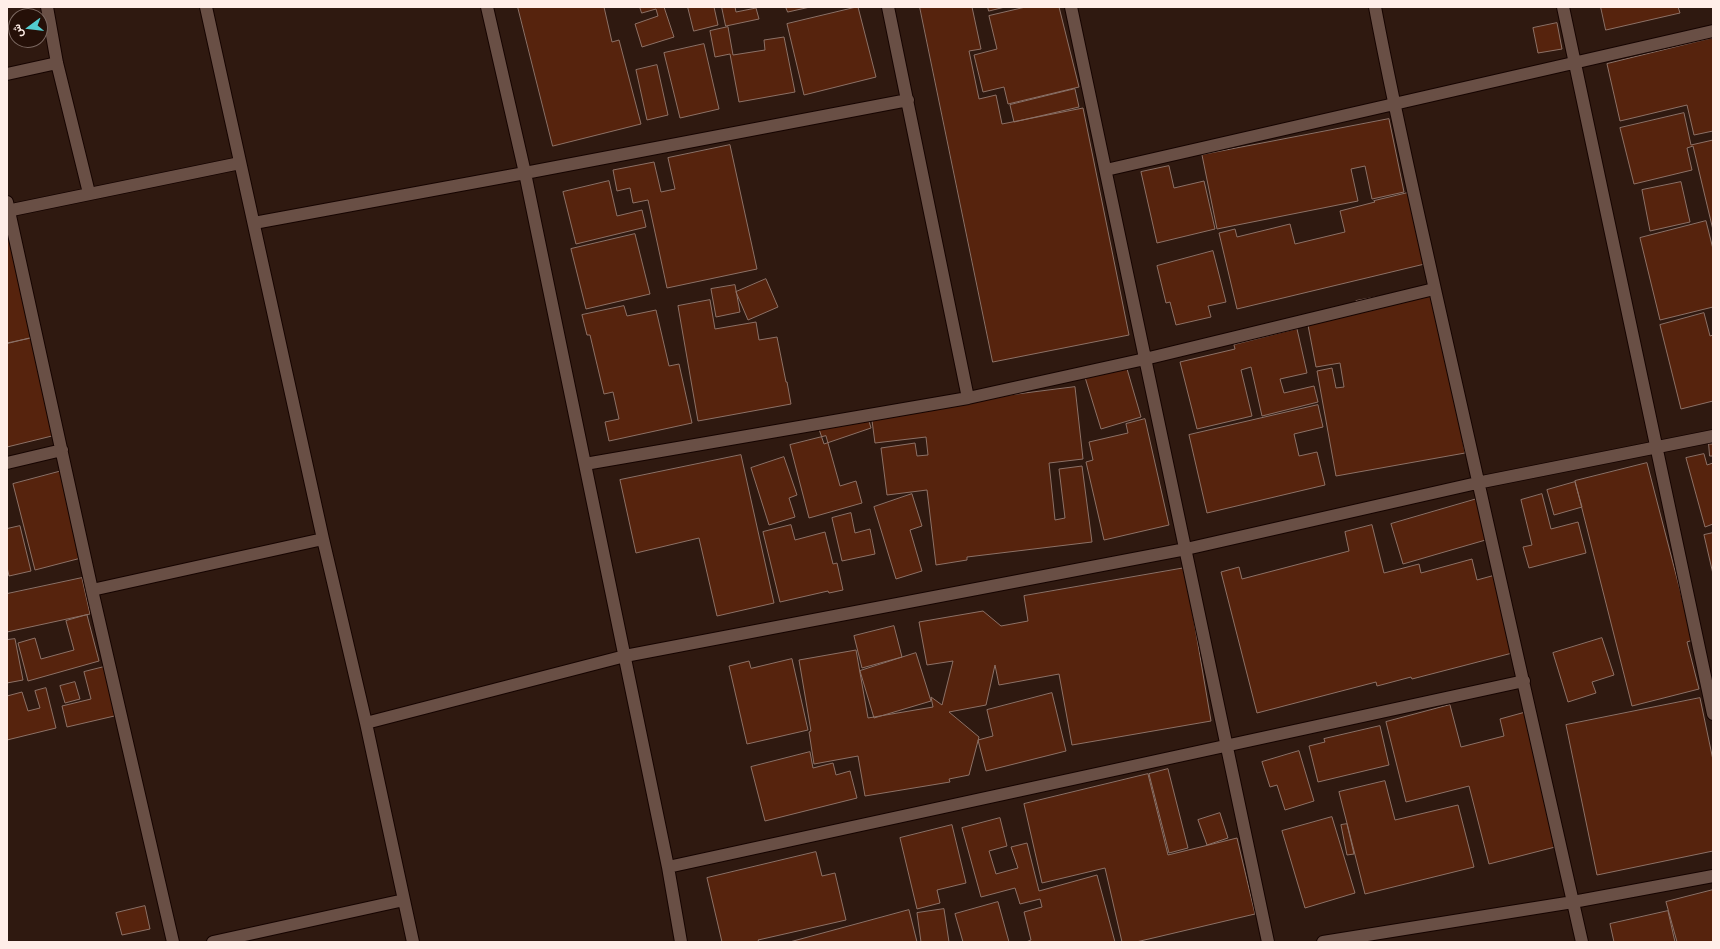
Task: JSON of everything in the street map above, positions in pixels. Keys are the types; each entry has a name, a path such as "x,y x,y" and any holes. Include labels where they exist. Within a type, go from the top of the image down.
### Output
{"street":[{"path":"47,7 57,63 89,193"},
{"path":"206,7 323,539 366,723 413,942"},
{"path":"488,7 526,173 682,942"},
{"path":"888,7 968,398"},
{"path":"1071,7 1268,942"},
{"path":"1375,7 1394,105 1434,289 1477,483 1524,680 1582,942"},
{"path":"1562,7 1713,714"},
{"path":"1106,170 1713,31"},
{"path":"7,74 57,63"},
{"path":"254,223 908,100"},
{"path":"173,942 92,590 8,208 240,163"},
{"path":"585,464 968,398 1145,359 1434,289"},
{"path":"366,723 625,656 1186,549 1477,483 1713,436"},
{"path":"7,463 62,450"},
{"path":"92,590 323,539"},
{"path":"668,867 1524,680"},
{"path":"1323,942 1573,902 1713,876"},
{"path":"213,942 404,900"}],"building":[{"path":"518,7 604,7 612,42 619,40 641,124 553,146"},
{"path":"640,7 664,7 674,37 642,47 635,24 658,16 656,9 642,13"},
{"path":"688,7 714,7 718,25 694,31"},
{"path":"722,7 735,7 736,12 756,8 759,19 726,26"},
{"path":"786,7 810,7 788,12"},
{"path":"858,7 876,77 804,95 787,24"},
{"path":"920,7 972,7 981,49 969,51 979,99 996,95 1002,124 1083,108 1129,335 993,362"},
{"path":"988,7 1005,7 989,11"},
{"path":"1026,7 1059,7 1079,87 1008,104 1004,87 983,92 974,55 997,49 989,16"},
{"path":"1601,7 1678,7 1680,13 1606,30"},
{"path":"1557,23 1562,49 1538,53 1533,28"},
{"path":"728,27 733,55 765,50 764,40 784,37 795,92 739,102 730,54 715,57 710,31"},
{"path":"1713,38 1713,131 1694,135 1687,105 1620,121 1607,64"},
{"path":"704,44 719,109 680,118 664,53"},
{"path":"657,65 668,115 647,120 636,70"},
{"path":"1075,89 1079,107 1014,122 1010,105"},
{"path":"1684,113 1691,145 1713,140 1713,230 1693,146 1687,148 1692,170 1634,184 1620,128"},
{"path":"1389,119 1404,192 1372,199 1365,166 1351,169 1358,201 1217,229 1202,155"},
{"path":"730,145 757,269 667,288 648,200 633,203 630,188 617,191 613,170 654,162 661,192 675,189 668,158"},
{"path":"1169,166 1174,188 1204,181 1215,229 1157,243 1141,172"},
{"path":"609,181 617,216 642,210 646,227 576,244 563,192"},
{"path":"1681,182 1690,222 1650,231 1642,190"},
{"path":"1416,191 1433,262 1237,309 1219,233 1235,229 1237,237 1290,224 1295,244 1345,232 1340,211"},
{"path":"7,219 36,337 7,343"},
{"path":"1706,221 1713,249 1713,307 1660,320 1640,238"},
{"path":"635,234 650,294 586,309 571,249"},
{"path":"1213,251 1226,302 1208,306 1211,317 1176,325 1170,302 1166,303 1157,266"},
{"path":"766,279 778,307 748,320 736,292"},
{"path":"735,285 740,312 716,317 711,289"},
{"path":"1436,286 1465,453 1336,476 1317,371 1332,368 1336,388 1344,387 1340,363 1316,367 1307,320 1358,311 1356,301"},
{"path":"710,300 715,329 756,322 759,340 777,337 791,404 698,421 678,306"},
{"path":"624,306 627,316 656,310 669,366 679,364 692,423 609,441 605,422 619,419 613,392 604,394 590,335 587,335 582,315"},
{"path":"1704,313 1710,336 1713,335 1713,401 1681,409 1660,325"},
{"path":"1297,329 1307,373 1280,379 1284,393 1314,386 1318,402 1262,416 1251,367 1241,370 1252,416 1197,429 1180,362 1235,349 1234,345"},
{"path":"31,338 56,435 7,447 7,344"},
{"path":"1125,362 1141,417 1101,429 1084,374"},
{"path":"1075,387 1083,459 1049,463 1055,520 1065,518 1059,469 1082,466 1092,542 967,557 967,560 936,565 927,490 887,495 881,448 915,443 917,456 928,455 926,437 875,443 871,413"},
{"path":"1318,405 1323,427 1294,434 1299,456 1317,452 1325,485 1207,513 1189,435"},
{"path":"866,411 871,428 824,444 818,426"},
{"path":"1145,419 1169,525 1104,540 1086,462 1093,460 1089,442 1128,433 1126,424"},
{"path":"826,436 840,486 856,481 862,503 809,518 790,445"},
{"path":"1709,444 1713,444 1713,456 1710,456"},
{"path":"1704,454 1707,465 1713,463 1713,524 1705,527 1686,458"},
{"path":"741,455 774,603 717,616 699,538 636,553 620,480"},
{"path":"784,457 797,495 789,498 795,517 769,525 751,468"},
{"path":"1647,463 1693,640 1687,642 1699,689 1632,706 1575,481"},
{"path":"62,471 85,557 35,570 13,484"},
{"path":"1575,482 1582,507 1554,515 1547,490"},
{"path":"912,494 922,526 910,530 922,571 896,579 874,507"},
{"path":"1542,494 1551,529 1578,522 1586,553 1529,568 1523,547 1532,545 1521,500"},
{"path":"1477,499 1489,539 1403,564 1391,524"},
{"path":"851,513 855,533 870,529 875,554 842,561 832,518"},
{"path":"791,525 795,540 825,532 833,564 837,563 843,590 829,593 828,591 780,602 763,532"},
{"path":"1372,525 1384,573 1419,564 1421,573 1472,559 1477,580 1499,574 1520,651 1412,679 1411,677 1377,686 1376,682 1257,713 1221,572 1239,567 1242,579 1349,551 1345,532"},
{"path":"20,526 31,571 9,576 7,567 7,529"},
{"path":"1713,533 1713,574 1704,535"},
{"path":"1185,568 1211,721 1072,745 1059,674 999,685 995,665 986,705 949,712 979,737 969,775 949,779 950,782 865,796 858,756 814,764 809,732 811,731 799,660 856,650 868,718 933,707 931,697 942,705 953,661 927,665 919,622 983,611 1001,626 1028,621 1024,596"},
{"path":"82,578 90,614 7,632 7,594"},
{"path":"87,615 99,661 28,681 18,643 35,638 41,659 74,650 66,621"},
{"path":"894,626 902,657 862,668 854,636"},
{"path":"1602,638 1614,675 1592,682 1596,693 1568,702 1553,653"},
{"path":"15,639 23,680 7,683 7,640"},
{"path":"916,653 931,701 874,718 860,671"},
{"path":"792,659 808,730 747,744 729,666 749,661 751,668"},
{"path":"112,665 123,714 67,727 62,706 91,699 84,672"},
{"path":"75,682 80,699 65,703 60,686"},
{"path":"46,688 56,728 7,740 7,696 22,692 28,711 40,708 35,691"},
{"path":"1052,693 1066,751 986,771 978,740 993,736 987,710"},
{"path":"1700,698 1713,760 1713,851 1597,875 1566,725"},
{"path":"1450,705 1461,747 1504,736 1500,719 1529,711 1559,846 1489,864 1469,786 1406,802 1386,722"},
{"path":"1380,726 1389,765 1318,782 1309,746 1325,742 1324,739"},
{"path":"1299,751 1314,801 1285,810 1277,785 1270,787 1262,762"},
{"path":"810,752 813,768 833,763 836,775 850,771 857,798 765,821 751,767"},
{"path":"1168,769 1188,848 1169,853 1149,774"},
{"path":"1148,774 1168,855 1237,838 1255,914 1136,942 1122,942 1105,868 1042,883 1024,804"},
{"path":"1385,781 1395,820 1458,805 1474,867 1365,894 1339,792"},
{"path":"1220,813 1228,838 1207,845 1198,820"},
{"path":"1332,817 1355,893 1305,908 1282,831"},
{"path":"1000,818 1007,846 989,851 996,874 1018,868 1011,847 1027,843 1039,891 1097,875 1115,942 1026,942 1031,940 1024,912 1042,907 1040,899 1020,904 1015,888 981,897 962,828"},
{"path":"1347,824 1354,854 1347,855 1341,825"},
{"path":"952,825 966,883 937,890 940,903 917,909 900,838"},
{"path":"816,852 822,876 835,873 846,920 758,940 759,942 722,942 707,878"},
{"path":"1713,890 1713,942 1677,942 1666,902"},
{"path":"998,902 1009,942 963,942 955,914"},
{"path":"145,906 150,929 122,935 116,913"},
{"path":"944,909 949,942 921,942 917,913"},
{"path":"909,910 917,942 790,942"},
{"path":"1668,911 1675,942 1614,942 1610,924"}]}
